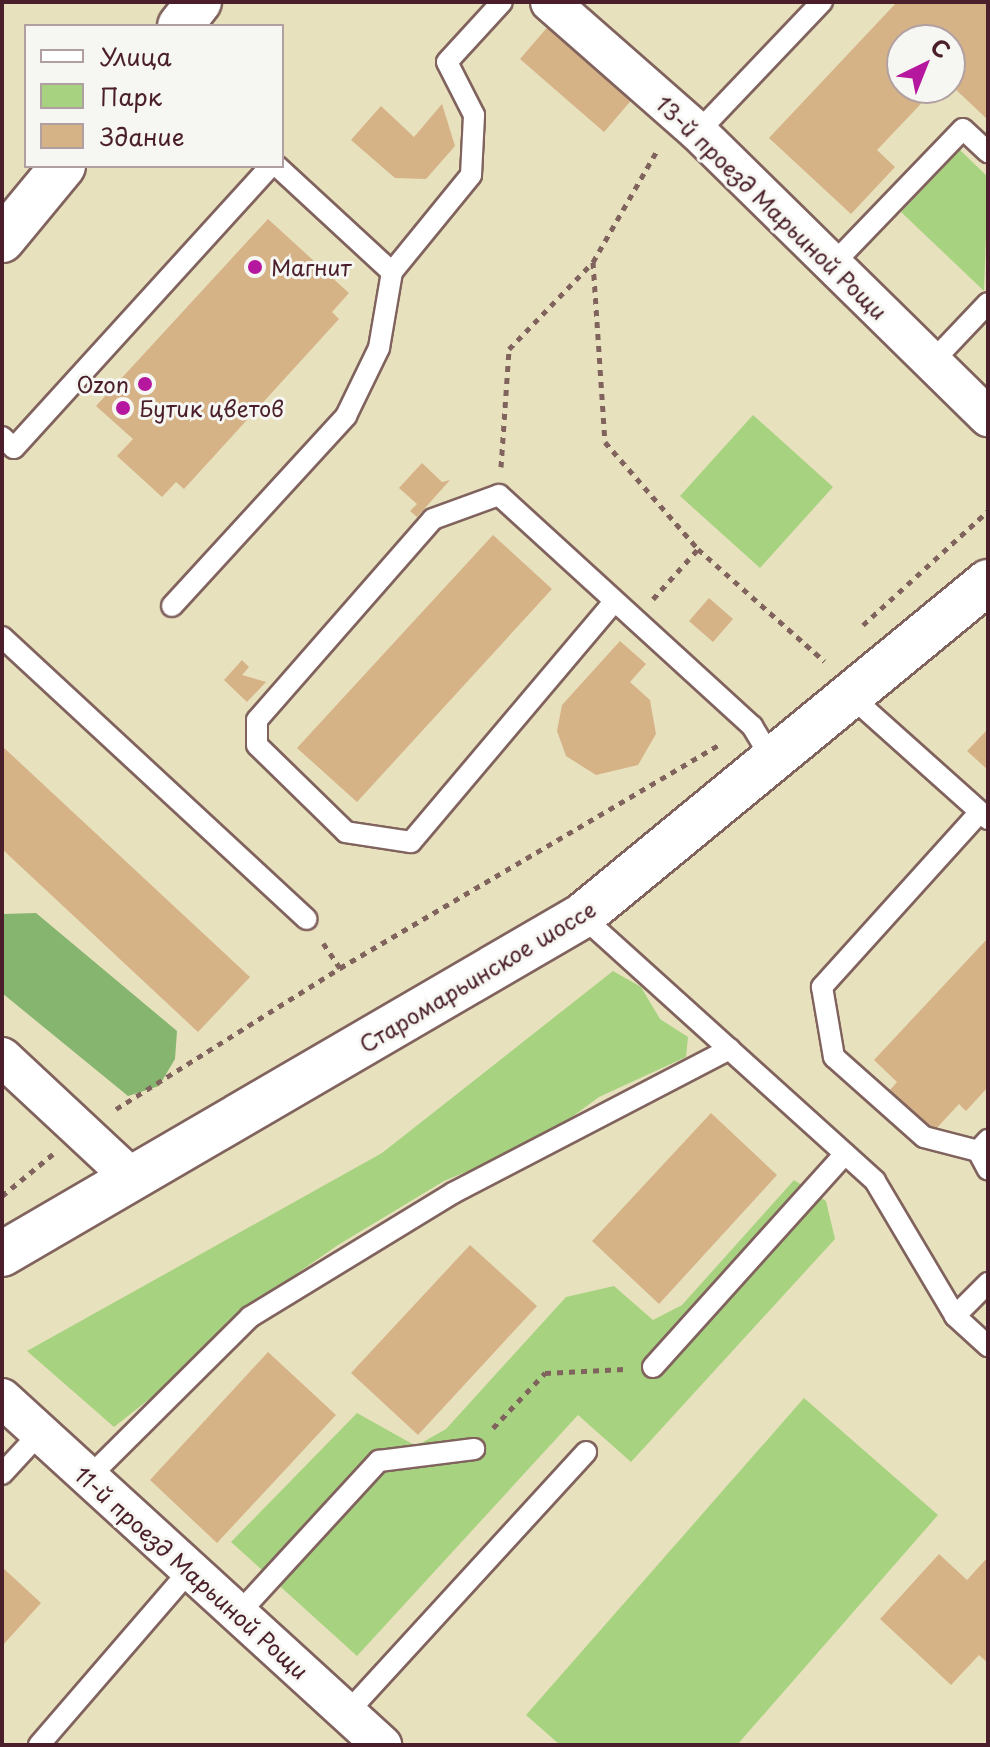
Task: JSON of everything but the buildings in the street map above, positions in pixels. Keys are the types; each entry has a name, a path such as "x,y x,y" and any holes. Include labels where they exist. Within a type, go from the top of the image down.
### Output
{"street":[{"path":"182,24 199,2"},
{"name":"13-й проезд Марьиной Рощи","path":"550,2 682,135 833,264 988,417"},
{"path":"2,240 61,168"},
{"name":"Старомарьинское шоссе","path":"2,1254 134,1180 582,916 762,742 854,699 988,582"},
{"path":"2,1057 134,1180"},
{"name":"11-й проезд Марьиной Рощи","path":"2,1398 382,1745"}],"lane":[{"path":"172,606 346,416 379,348 392,272 471,175 474,115 447,62 502,2"},
{"path":"682,135 822,2"},
{"path":"833,264 963,129 988,152"},
{"path":"2,437 14,448 272,168"},
{"path":"276,168 392,272"},
{"path":"932,362 988,303"},
{"path":"613,603 411,842 346,832 257,745 257,720 433,519 499,495 762,742"},
{"path":"2,637 307,919"},
{"path":"854,699 984,816 822,987 834,1057 924,1137 983,1145 988,1170"},
{"path":"582,916 875,1181 955,1316 988,1346"},
{"path":"89,1477 250,1317 453,1193 730,1049"},
{"path":"653,1367 845,1154"},
{"path":"955,1316 988,1283"},
{"path":"2,1474 40,1433"},
{"path":"239,1613 379,1461 474,1449"},
{"path":"347,1713 586,1452"},
{"path":"39,1745 190,1570"}],"path":[{"path":"499,495 509,349 593,262 682,135"},
{"path":"593,262 605,442 698,549 824,661"},
{"path":"859,629 988,511"},
{"path":"634,620 698,549"},
{"path":"814,673 836,651"},
{"path":"2,1196 81,1131 340,968 762,742"},
{"path":"307,919 340,968"},
{"path":"474,1449 545,1373 653,1367"}],"green space":[{"path":"960,150 988,177 984,291 901,212"},
{"path":"753,415 833,487 760,568 680,496"},
{"path":"36,913 177,1031 175,1059 159,1086 128,1096 2,993 2,914"},
{"path":"613,971 641,987 660,1019 688,1037 686,1057 599,1097 538,1142 444,1181 338,1245 227,1322 181,1374 114,1427 27,1351 382,1153"},
{"path":"794,1180 826,1201 835,1239 631,1462 578,1415 357,1656 231,1542 357,1413 416,1446 446,1429 566,1297 614,1286 653,1320 682,1305"},
{"path":"804,1398 938,1515 737,1745 560,1745 526,1715"}],"place":[{"name":"Магнит","path":"255,267"},
{"name":"Ozon","path":"145,384"},
{"name":"Бутик цветов","path":"123,408"}]}
